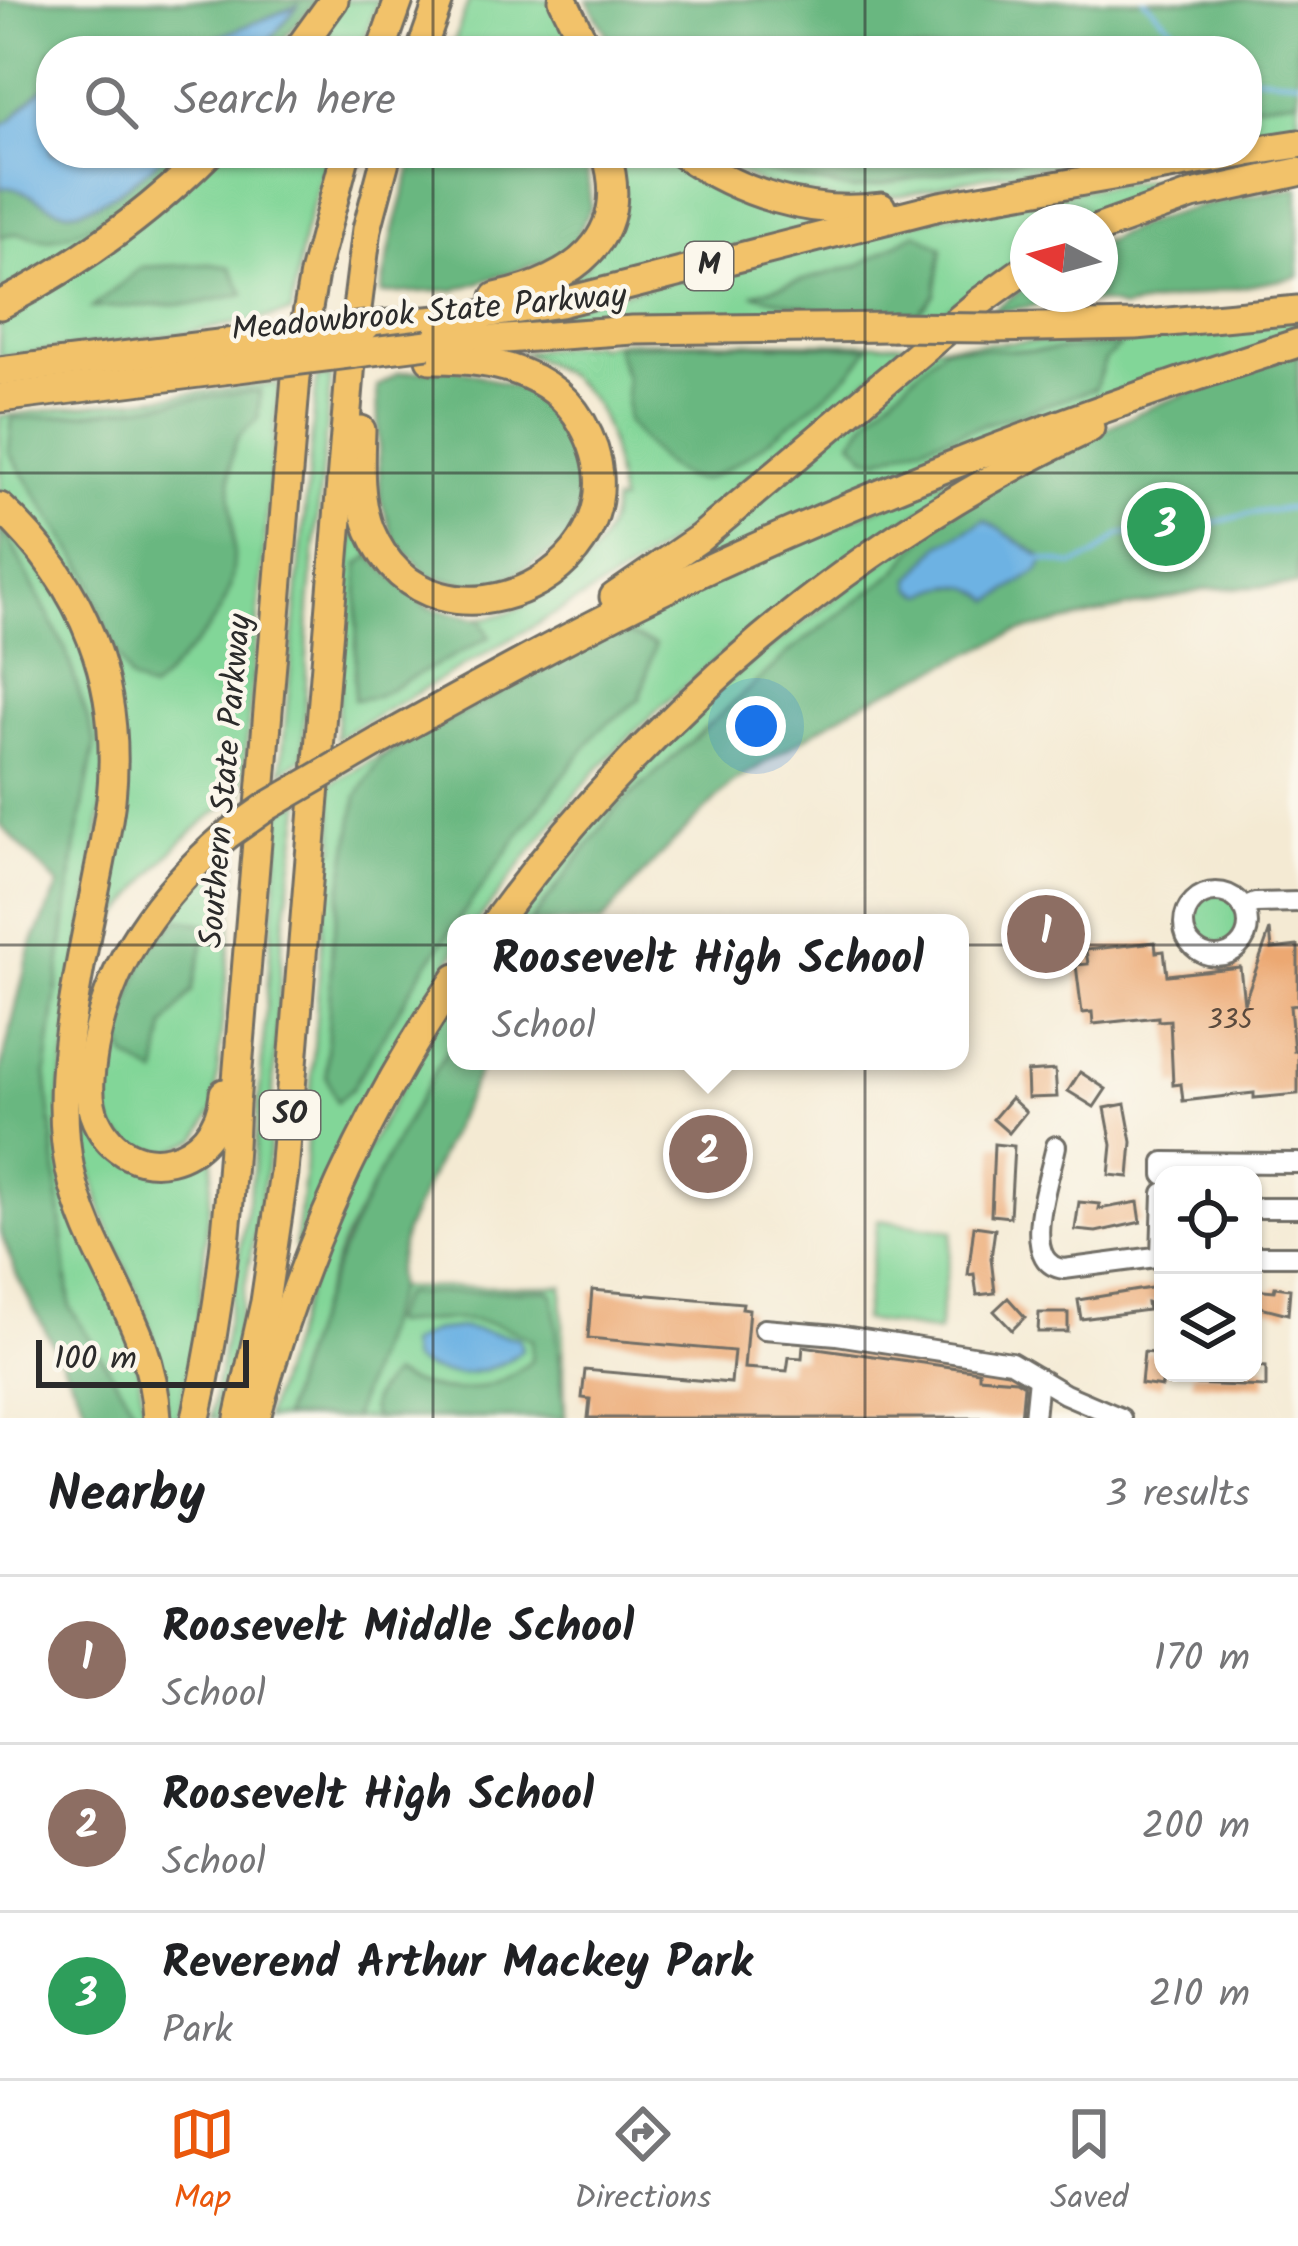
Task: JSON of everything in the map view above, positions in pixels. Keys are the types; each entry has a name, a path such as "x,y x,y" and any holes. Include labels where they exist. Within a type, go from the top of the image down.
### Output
{"highway":[{"path":"308,36 334,0"},
{"path":"386,36 399,0"},
{"path":"427,36 439,0"},
{"path":"563,0 581,36"},
{"name":"Meadowbrook State Parkway","path":"1262,150 1298,144"},
{"path":"0,305 106,240 192,168"},
{"name":"Southern State Parkway","path":"196,1418 225,1258 298,364 314,274 342,168"},
{"name":"SO","path":"239,1418 265,1302 286,1160 358,288 367,229 385,168"},
{"path":"366,326 541,286 576,267 597,243 608,216 610,168"},
{"path":"706,168 726,180 809,206 852,210 992,196"},
{"name":"Meadowbrook State Parkway","path":"0,398 366,326 428,342 836,231 992,196 1157,168"},
{"path":"1118,222 1192,195 1298,172"},
{"path":"379,735 650,574 1010,280"},
{"path":"358,288 361,471 370,531 392,563 414,582 437,593 476,601 519,593 559,568 586,536 597,498 591,441 570,405 541,380 428,342"},
{"name":"Meadowbrook State Parkway","path":"0,371 229,356 344,354 428,342 633,330 1136,325 1298,310"},
{"path":"157,1418 137,1310 88,1188 78,1122 80,1060 96,992 125,929 153,891 290,778 590,626 800,528 1099,407 1286,347"},
{"path":"502,914 570,826 646,745 704,688 819,593 931,516 1030,459 1138,406 1286,347"},
{"path":"0,507 29,534 69,588 97,650 110,704 111,800 65,1065 64,1124 86,1224 146,1347"},
{"path":"225,829 150,914 106,1000 93,1056 90,1098 102,1130 126,1153 153,1161 171,1160 200,1146 214,1131 223,1101 231,999 254,900"},
{"path":"256,1418 300,1280 339,1187 398,1072 447,993"}],"street":[{"path":"1243,908 1255,903 1298,902"},
{"path":"1056,1146 1037,1244 1042,1260 1052,1268 1064,1269 1154,1257"},
{"path":"1164,1166 1164,1162 1298,1162"},
{"path":"1262,1208 1298,1208"},
{"path":"1262,1256 1298,1256"},
{"path":"764,1329 1011,1362 1108,1416"},
{"path":"1034,1418 1038,1378"}],"green space":[{"path":"0,0 318,0 286,36 272,36 296,6 221,36 36,36 36,95 0,125"},
{"path":"343,0 378,0 366,36 316,36"},
{"path":"469,0 555,0 574,36 456,36"},
{"path":"587,0 1298,0 1298,99 1262,103 1262,36 607,36"},
{"path":"1298,99 1298,128 1262,134 1262,103"},
{"path":"166,168 107,216 73,233 48,239 16,234 0,237 0,188 16,189 73,211 102,201 145,172"},
{"path":"178,168 100,235 0,292 0,237 15,230 51,240 164,171"},
{"path":"196,168 324,168 304,233 291,313 186,333 0,357 0,311"},
{"path":"411,168 587,168 591,206 569,254 455,290 381,294"},
{"path":"610,168 709,168 832,216 798,232 547,295 587,266"},
{"path":"730,168 1038,168 904,195 841,201 762,184"},
{"path":"748,168 969,168 853,190"},
{"path":"1246,168 1209,176 1118,209 1118,204 1010,204 1010,268 934,317 570,317 493,323 1001,202"},
{"path":"1298,187 1298,277 1118,308 1118,235 1171,214"},
{"path":"916,233 942,248 935,294 919,313 823,311 752,294 859,265"},
{"path":"142,267 230,267 244,294 196,304 92,308"},
{"path":"1010,298 1010,309 988,313"},
{"path":"1298,317 1298,335 642,591 934,345 1109,340"},
{"path":"622,341 909,344 697,522 631,570 336,739 352,534 359,533 380,566 409,594 464,618 511,611 564,582 594,553 614,502 620,502 616,473 598,409 586,393 550,365 522,352"},
{"path":"615,346 869,347 841,381 778,434 730,467 699,480 667,466 627,421 626,377"},
{"path":"945,346 1030,351 1120,346 1105,360 1095,389 878,459 867,457 852,441 871,415"},
{"path":"1298,352 1298,585 1208,589 1015,633 856,706 731,784 609,914 537,914 613,812 793,649 895,573 938,520 1034,462 1151,407","holes":["984,520 1038,554 977,587 942,586"]},
{"path":"455,368 551,398 574,428 586,488 568,544 491,588 429,577 394,539 380,498 377,387 398,373"},
{"path":"331,376 309,605 303,758 281,772 317,378"},
{"path":"279,383 242,795 200,825 164,860 103,941 96,937 115,688 0,496 0,416"},
{"path":"260,391 258,418 240,435 232,454 234,557 227,596 204,634 151,691 130,680 107,633 89,576 9,452 12,418 74,415"},
{"path":"1012,450 795,599 691,680 596,771 483,914 447,914 447,966 366,1096 302,1248 295,1247 305,1172 328,850 335,849 330,784 623,618"},
{"path":"0,516 80,623 107,773 59,1102 137,1358 145,1418 140,1418 70,1308 46,1073 75,849 95,742 65,648 9,539 0,532"},
{"path":"938,520 895,573 793,649 613,812 537,914 509,914 688,710"},
{"path":"0,532 9,539 65,648 95,742 75,849 46,1074 70,1307 140,1418 91,1418 17,1276 0,1231 0,1073 30,949 59,885 0,825"},
{"path":"370,556 426,607 480,619 490,637 374,697 354,700 359,564"},
{"path":"610,634 655,645 640,699 598,731 463,914 447,914 447,936 352,1089 337,1102 326,1076 332,944 357,796 382,757"},
{"path":"302,800 283,932 269,1153 225,1397 220,1418 211,1418 254,1166 281,812"},
{"path":"239,841 214,1109 197,1139 168,1152 136,1148 114,1131 101,1099 103,1052 115,1002 173,899"},
{"path":"1216,892 1239,901 1248,924 1239,947 1216,956 1193,947 1184,924 1193,901"},
{"path":"178,919 208,925 192,991 165,1026 157,1075 126,1057 119,1035 145,954"},
{"path":"447,1006 447,1051 342,1243 283,1418 265,1418 337,1202"},
{"path":"447,1051 447,1070 480,1070 405,1231 397,1288 353,1418 283,1418 335,1268 403,1127"},
{"path":"84,1115 117,1156 214,1153 198,1321 178,1418 164,1418 166,1381 145,1311 103,1216 88,1160"},
{"path":"878,1220 953,1231 938,1332 863,1320"},
{"path":"562,1286 565,1418 353,1418 397,1288"},
{"path":"547,1290 553,1294 555,1308 565,1418 374,1418 373,1400 392,1375 429,1387 464,1390 498,1382 531,1361 532,1340 498,1326 447,1320 393,1324 390,1321 402,1294"}],"water":[{"path":"299,5 273,36 221,36"},
{"path":"36,95 36,168 149,168 102,201 61,210 16,189 0,188 0,125"},
{"path":"985,520 1045,559 1038,571 992,601 968,587 951,586 924,595 913,589 911,579 940,545"},
{"path":"463,1328 519,1338 522,1350 496,1366 467,1373 438,1371 411,1360 408,1344 433,1331"}],"building":[{"path":"1270,930 1272,949 1298,946 1298,1005 1290,1006 1294,1051 1298,1050 1298,1094 1254,1098 1254,1093 1183,1101 1181,1084 1173,1085 1170,1020 1158,1021 1158,1017 1093,1024 1092,1012 1082,1013 1076,965 1088,964 1086,950 1155,942 1156,952 1164,951 1167,975 1240,967 1244,1003"},
{"path":"1055,1070 1057,1097 1028,1098 1027,1072"},
{"path":"1080,1072 1106,1089 1094,1107 1068,1091"},
{"path":"1011,1098 1026,1112 1009,1133 993,1119"},
{"path":"1125,1104 1132,1142 1129,1177 1109,1175 1112,1145 1105,1108"},
{"path":"994,1144 1014,1146 1010,1217 991,1215"},
{"path":"1079,1202 1100,1204 1099,1209 1138,1202 1141,1222 1096,1232 1075,1230"},
{"path":"974,1226 995,1229 991,1258 995,1293 977,1295 974,1274 968,1275"},
{"path":"1154,1287 1154,1304 1147,1303 1148,1310 1081,1319 1078,1300"},
{"path":"1275,1287 1290,1289 1288,1314 1262,1307 1262,1290 1274,1291"},
{"path":"592,1290 743,1303 742,1308 749,1309 744,1368 787,1371 789,1357 802,1358 803,1346 1016,1380 1024,1385 1021,1418 588,1418 590,1399 582,1398 585,1370 731,1383 734,1351 588,1338"},
{"path":"1008,1298 1025,1317 1012,1330 994,1311"},
{"path":"1039,1313 1068,1313 1068,1332 1038,1332"},
{"path":"1144,1352 1154,1353 1154,1382 1162,1382 1162,1387 1141,1384"},
{"path":"1262,1367 1266,1367 1266,1387 1192,1384 1262,1382"}],"waterway":[{"path":"1144,0 1181,36"},
{"path":"1262,77 1298,80"},
{"path":"1042,559 1073,565 1094,556 1119,535 1135,532 1165,539 1253,513 1298,507"}],"place":[{"name":"Reverend Arthur Mackey Park","path":"1166,527"},
{"name":"Roosevelt Middle School","path":"1046,934"},
{"name":"Roosevelt High School","path":"708,1154"}]}
